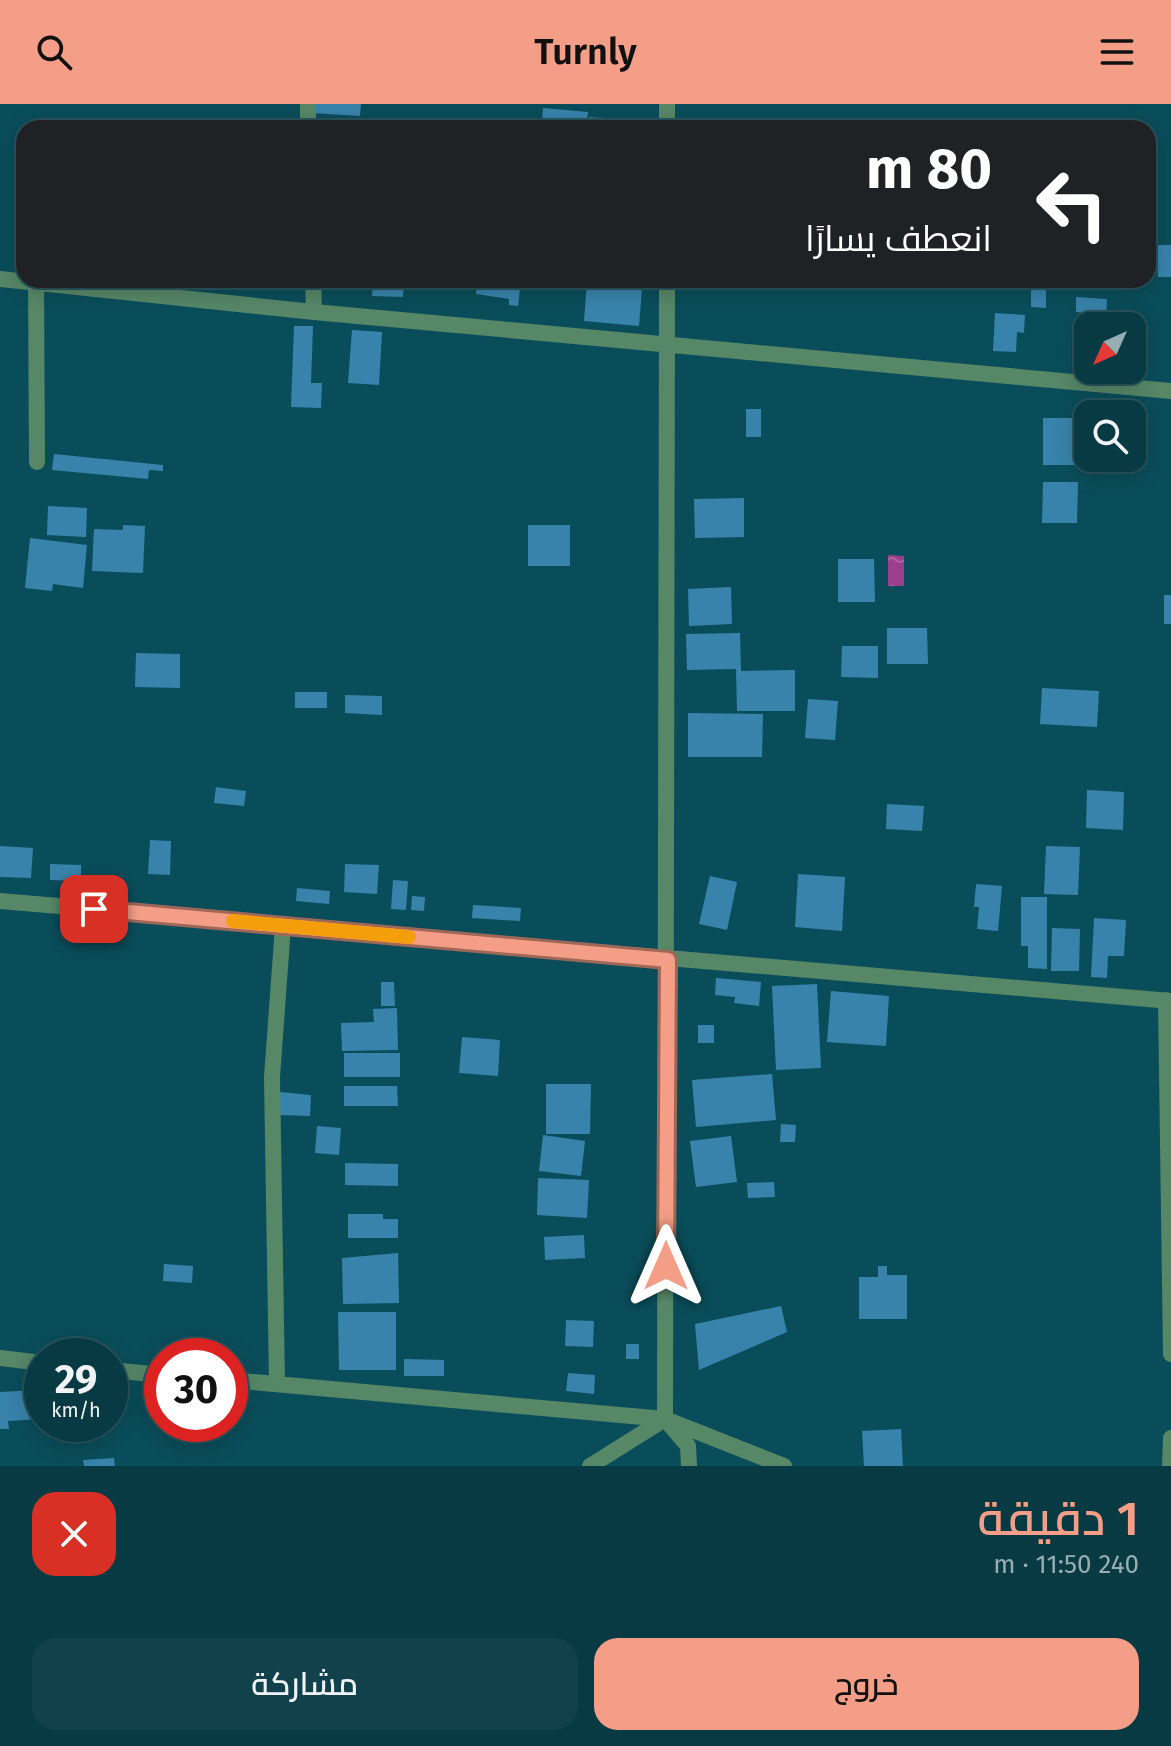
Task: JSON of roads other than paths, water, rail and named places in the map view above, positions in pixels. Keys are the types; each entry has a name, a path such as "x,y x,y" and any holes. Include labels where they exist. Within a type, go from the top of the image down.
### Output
{"street":[{"path":"36,288 37,462"},
{"path":"84,288 1171,391"},
{"path":"313,288 314,312"},
{"path":"667,288 665,1419 688,1446 689,1466"},
{"path":"0,901 1168,1001 1171,1354"},
{"path":"277,1383 272,1077 283,926"},
{"path":"0,1358 24,1361"},
{"path":"248,1381 665,1419 784,1466"},
{"path":"590,1466 665,1419"},
{"path":"1170,1466 1171,1438"}],"water":[{"path":"888,555 904,556 904,586 888,586"}]}
